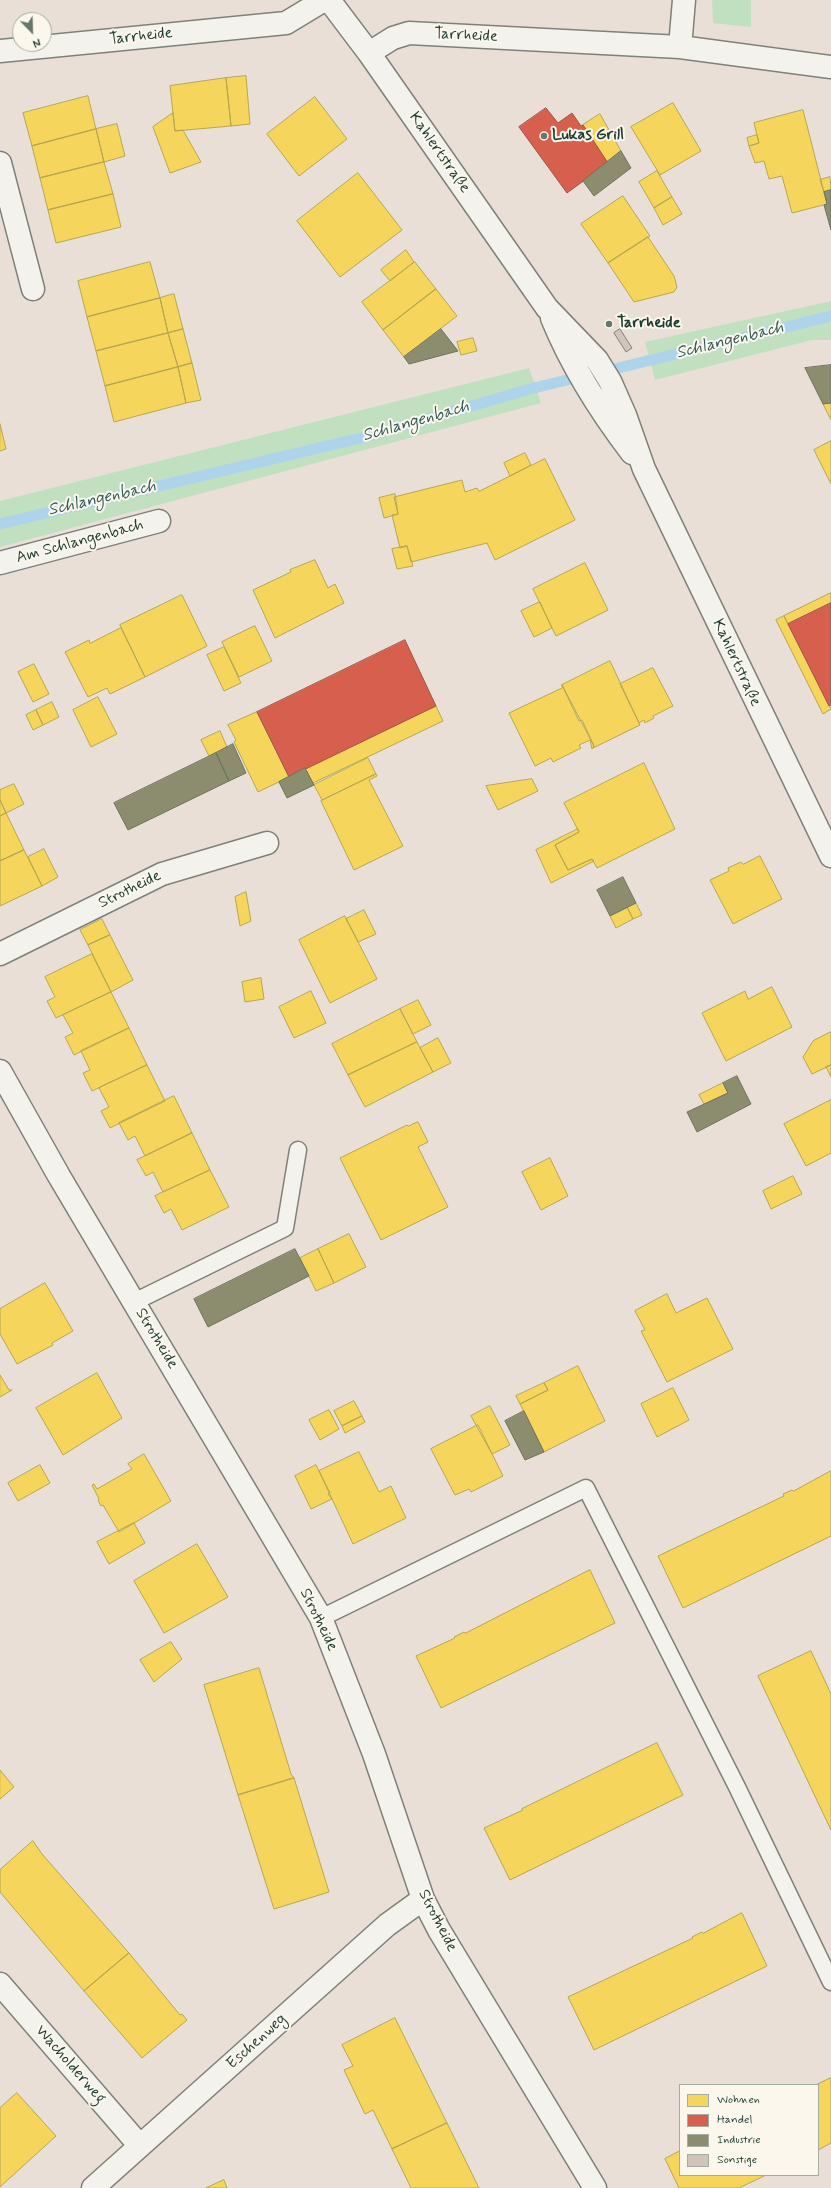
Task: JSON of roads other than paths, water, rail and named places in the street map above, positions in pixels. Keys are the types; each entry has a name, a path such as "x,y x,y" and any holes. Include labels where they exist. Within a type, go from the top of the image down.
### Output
{"street":[{"name":"Tarrheide","path":"0,51 286,23 324,0"},
{"name":"Kahlertstraße","path":"329,0 369,53 547,308 597,360 610,381 625,415 644,469 771,735 831,856"},
{"path":"680,47 684,0"},
{"name":"Tarrheide","path":"369,53 393,38 409,33 680,47 831,67"},
{"path":"0,163 33,289"},
{"name":"Kahlertstraße","path":"547,308 574,367 606,419 644,469"},
{"name":"Am Schlangenbach","path":"0,563 159,521"},
{"name":"Strotheide","path":"0,954 162,874 267,843"},
{"name":"Strotheide","path":"0,1071 134,1302 321,1618 374,1754 424,1899 438,1930 595,2188"},
{"name":"Eschenweg","path":"93,2188 387,1925 424,1899"},
{"name":"Wacholderweg","path":"0,1984 140,2146"}],"lane":[{"path":"134,1302 284,1228 298,1150"},
{"path":"321,1618 586,1488 737,1787 831,1982"}],"waterway":[{"name":"Schlangenbach","path":"602,372 831,316"},
{"name":"Schlangenbach","path":"0,524 369,436 530,389 583,376"}],"place":[{"name":"Lukas Grill","path":"544,136"},
{"name":"Tarrheide","path":"609,324"}]}
